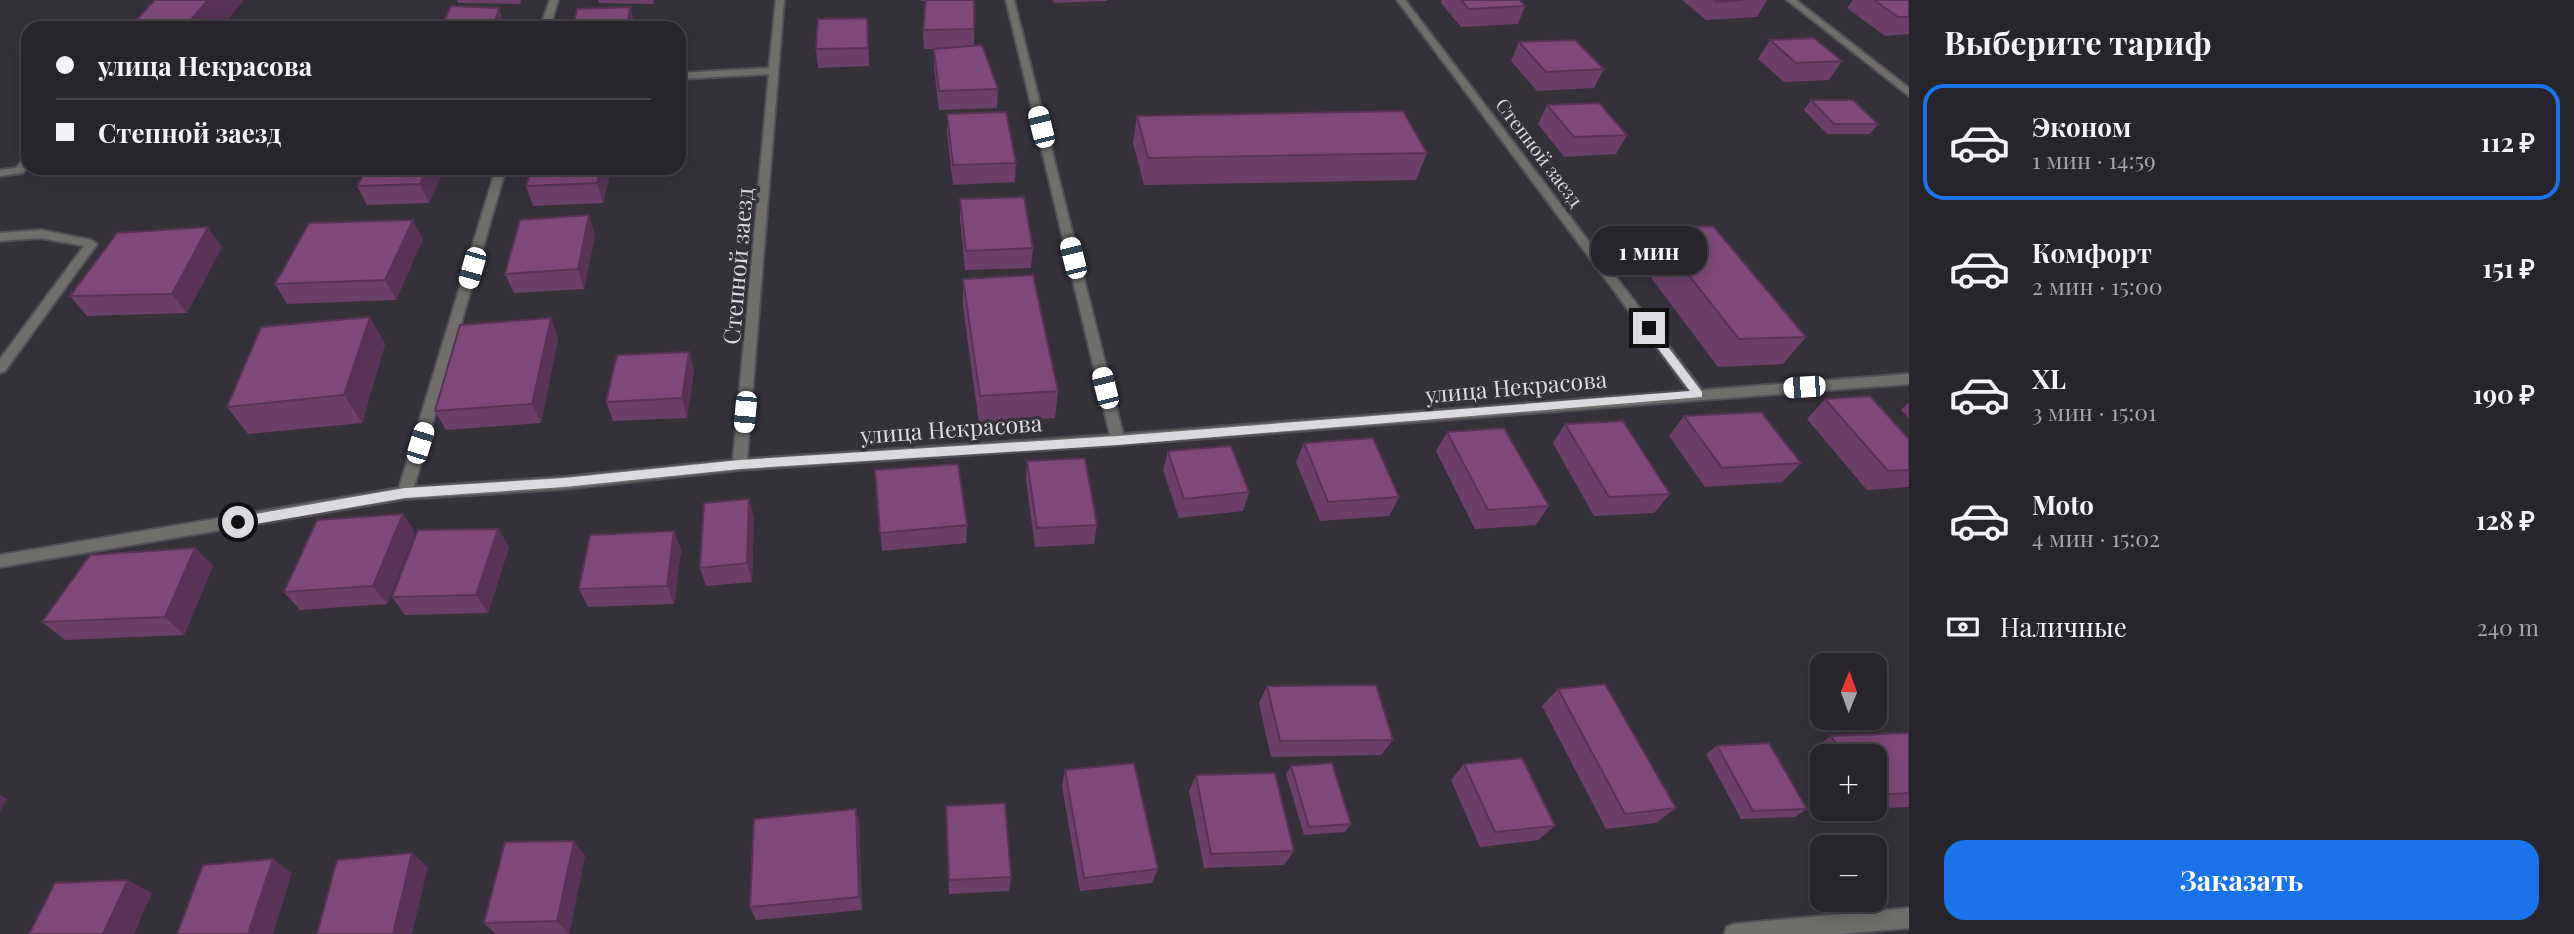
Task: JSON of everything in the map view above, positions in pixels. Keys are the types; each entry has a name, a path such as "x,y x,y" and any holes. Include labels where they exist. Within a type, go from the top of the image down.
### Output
{"street":[{"path":"547,21 554,0"},
{"name":"Степной заезд","path":"740,465 780,0"},
{"path":"1010,0 1118,440"},
{"name":"Степной заезд","path":"1401,0 1698,394"},
{"path":"1791,0 1909,93"},
{"path":"686,76 775,71"},
{"path":"0,173 21,169"},
{"path":"405,493 500,175"},
{"path":"0,237 41,234 91,244 0,368"},
{"name":"улица Некрасова","path":"0,561 405,493 564,483 740,465 1118,440 1909,379"},
{"path":"1734,934 1909,918"}],"building":[{"path":"155,0 208,0 190,21 136,21"},
{"path":"926,0 974,0 974,29 923,30"},
{"path":"1461,0 1520,0 1525,6 1469,9"},
{"path":"1874,0 1909,0 1909,17 1898,17"},
{"path":"451,6 499,8 495,21 444,21"},
{"path":"630,7 628,21 574,21 577,9"},
{"path":"867,18 868,48 816,49 818,19"},
{"path":"1814,38 1842,61 1796,63 1770,40"},
{"path":"1575,40 1604,69 1546,72 1519,42"},
{"path":"982,45 998,89 939,91 934,49"},
{"path":"1811,100 1853,100 1878,124 1834,124"},
{"path":"1599,103 1627,135 1574,137 1547,105"},
{"path":"1403,111 1427,153 1148,158 1137,116"},
{"path":"1006,112 1016,163 953,165 947,114"},
{"path":"363,175 424,175 420,184 357,186"},
{"path":"530,175 599,175 597,183 526,186"},
{"path":"1024,197 1033,248 966,251 960,199"},
{"path":"589,215 578,269 505,274 520,220"},
{"path":"413,220 385,280 275,284 309,223"},
{"path":"1713,226 1806,337 1739,339 1651,227"},
{"path":"208,227 172,294 70,296 117,233"},
{"path":"1033,275 1058,391 980,396 963,279"},
{"path":"370,317 344,395 227,407 261,327"},
{"path":"551,318 532,404 435,411 460,325"},
{"path":"689,352 682,398 606,402 617,355"},
{"path":"1870,396 1909,439 1909,470 1888,471 1825,399"},
{"path":"1761,412 1801,463 1722,468 1684,416"},
{"path":"1623,421 1670,494 1609,497 1565,424"},
{"path":"1504,428 1549,506 1488,510 1447,432"},
{"path":"1373,438 1399,497 1328,502 1304,443"},
{"path":"1231,446 1249,492 1184,499 1168,451"},
{"path":"1085,458 1097,525 1037,528 1027,461"},
{"path":"958,464 967,525 880,533 875,470"},
{"path":"749,499 747,563 700,568 704,503"},
{"path":"403,514 373,586 284,592 317,520"},
{"path":"498,529 476,595 392,597 418,530"},
{"path":"674,531 667,586 579,589 590,535"},
{"path":"195,548 165,617 42,622 90,555"},
{"path":"1605,684 1676,808 1625,814 1558,689"},
{"path":"1376,685 1393,740 1280,741 1267,686"},
{"path":"1908,733 1909,793 1887,794 1887,744 1836,744 1831,736"},
{"path":"1769,743 1807,809 1753,811 1717,746"},
{"path":"1522,758 1555,826 1495,832 1464,764"},
{"path":"1134,763 1158,869 1084,878 1065,770"},
{"path":"1332,763 1351,824 1309,827 1291,766"},
{"path":"1275,773 1294,851 1211,854 1196,775"},
{"path":"1005,803 1011,877 949,880 946,806"},
{"path":"856,809 859,897 750,907 754,819"},
{"path":"574,841 557,921 484,923 505,842"},
{"path":"412,853 393,934 317,934 337,860"},
{"path":"273,859 248,934 177,934 203,865"},
{"path":"128,880 103,934 29,934 55,883"}],"route":[{"path":"238,522 405,493 564,483 740,465 1118,440 1698,394 1649,328"}]}
